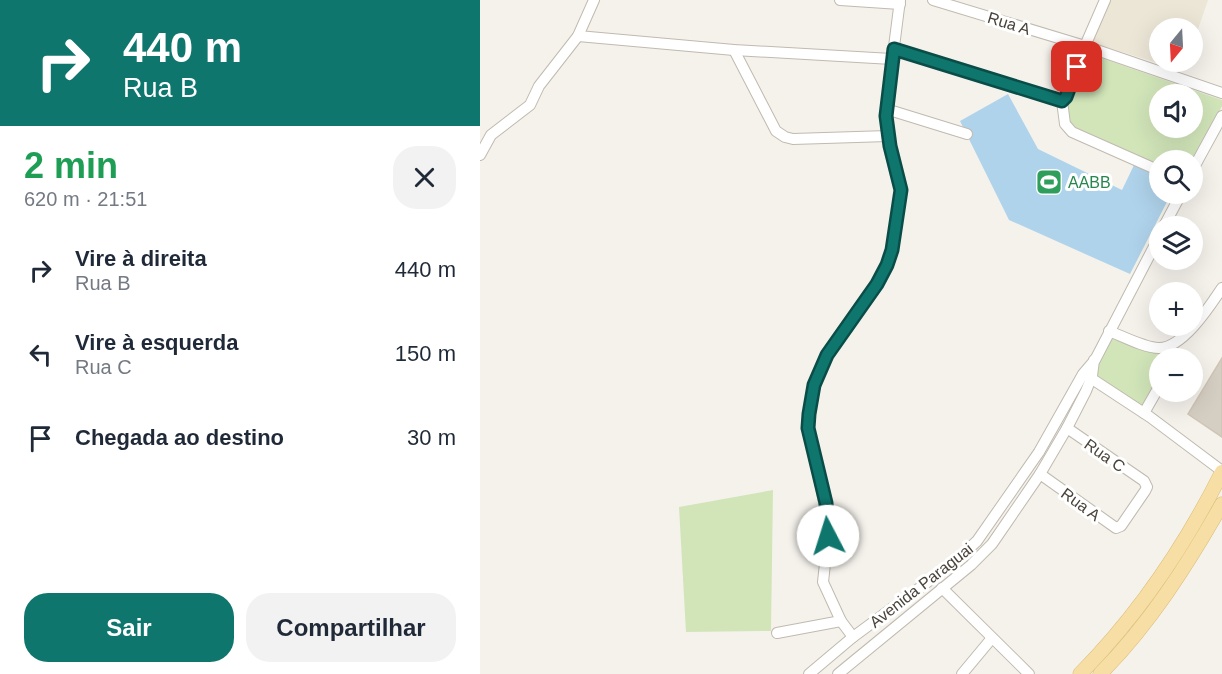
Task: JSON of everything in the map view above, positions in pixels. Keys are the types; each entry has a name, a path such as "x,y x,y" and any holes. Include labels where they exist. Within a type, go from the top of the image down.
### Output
{"main road":[{"path":"1100,674 1154,611 1211,512 1222,472"},
{"path":"1080,674 1098,656 1138,606 1182,544 1211,512"}],"street":[{"path":"480,155 489,136 530,105 539,86 578,36 594,0"},
{"path":"840,0 900,2 886,109 888,136 901,190 892,250 877,284 827,355 814,385 809,414 808,428 828,517 823,582 841,621 853,637"},
{"name":"Rua A","path":"933,0 1085,46 1222,93"},
{"path":"1062,101 1066,97 1104,0"},
{"path":"578,36 734,50 893,54 1062,101"},
{"path":"734,50 776,130 782,136 793,139 888,136"},
{"path":"1062,101 1065,124 1072,132 1149,166"},
{"path":"886,109 967,134"},
{"path":"1203,151 1222,116"},
{"name":"Avenida Paraguai","path":"838,674 970,565 992,544 1040,474 1067,428 1087,376 1149,255"},
{"path":"1166,348 1194,327 1222,288"},
{"path":"1109,331 1154,348"},
{"path":"1087,376 1144,413 1222,472"},
{"name":"Avenida Paraguai","path":"809,674 853,637 952,564 977,541 1039,452 1087,376"},
{"path":"1144,413 1150,402"},
{"name":"Rua C","path":"1067,428 1144,482 1146,489 1123,523"},
{"name":"Rua A","path":"1040,474 1114,527 1118,528 1123,523"},
{"path":"942,588 1029,674"},
{"path":"777,633 841,621"},
{"path":"962,674 992,638"}],"shaded area":[{"path":"1105,0 1208,0 1202,18 1149,18 1149,60 1087,41"}],"green space":[{"path":"1081,51 1176,84 1149,84 1149,138 1203,138 1203,93 1222,100 1222,106 1199,150 1149,150 1149,165 1066,126 1062,103"},
{"path":"1109,333 1153,348 1149,348 1149,402 1152,402 1144,411 1093,377"},
{"path":"773,490 771,631 686,632 679,507"}],"water":[{"name":"AABB","path":"1008,94 1038,149 1122,190 1135,163 1149,170 1149,204 1166,204 1160,216 1149,216 1149,237 1130,274 1009,220 960,121"}],"building":[{"path":"1222,358 1222,437 1188,414 1195,402 1203,402 1203,389"}],"place":[{"name":"AABB","path":"1049,182"}],"route":[{"path":"828,536 826,503 808,428 809,414 820,367 877,284 892,250 901,198 886,116 894,49 1062,101 1066,97 1077,67"}]}
